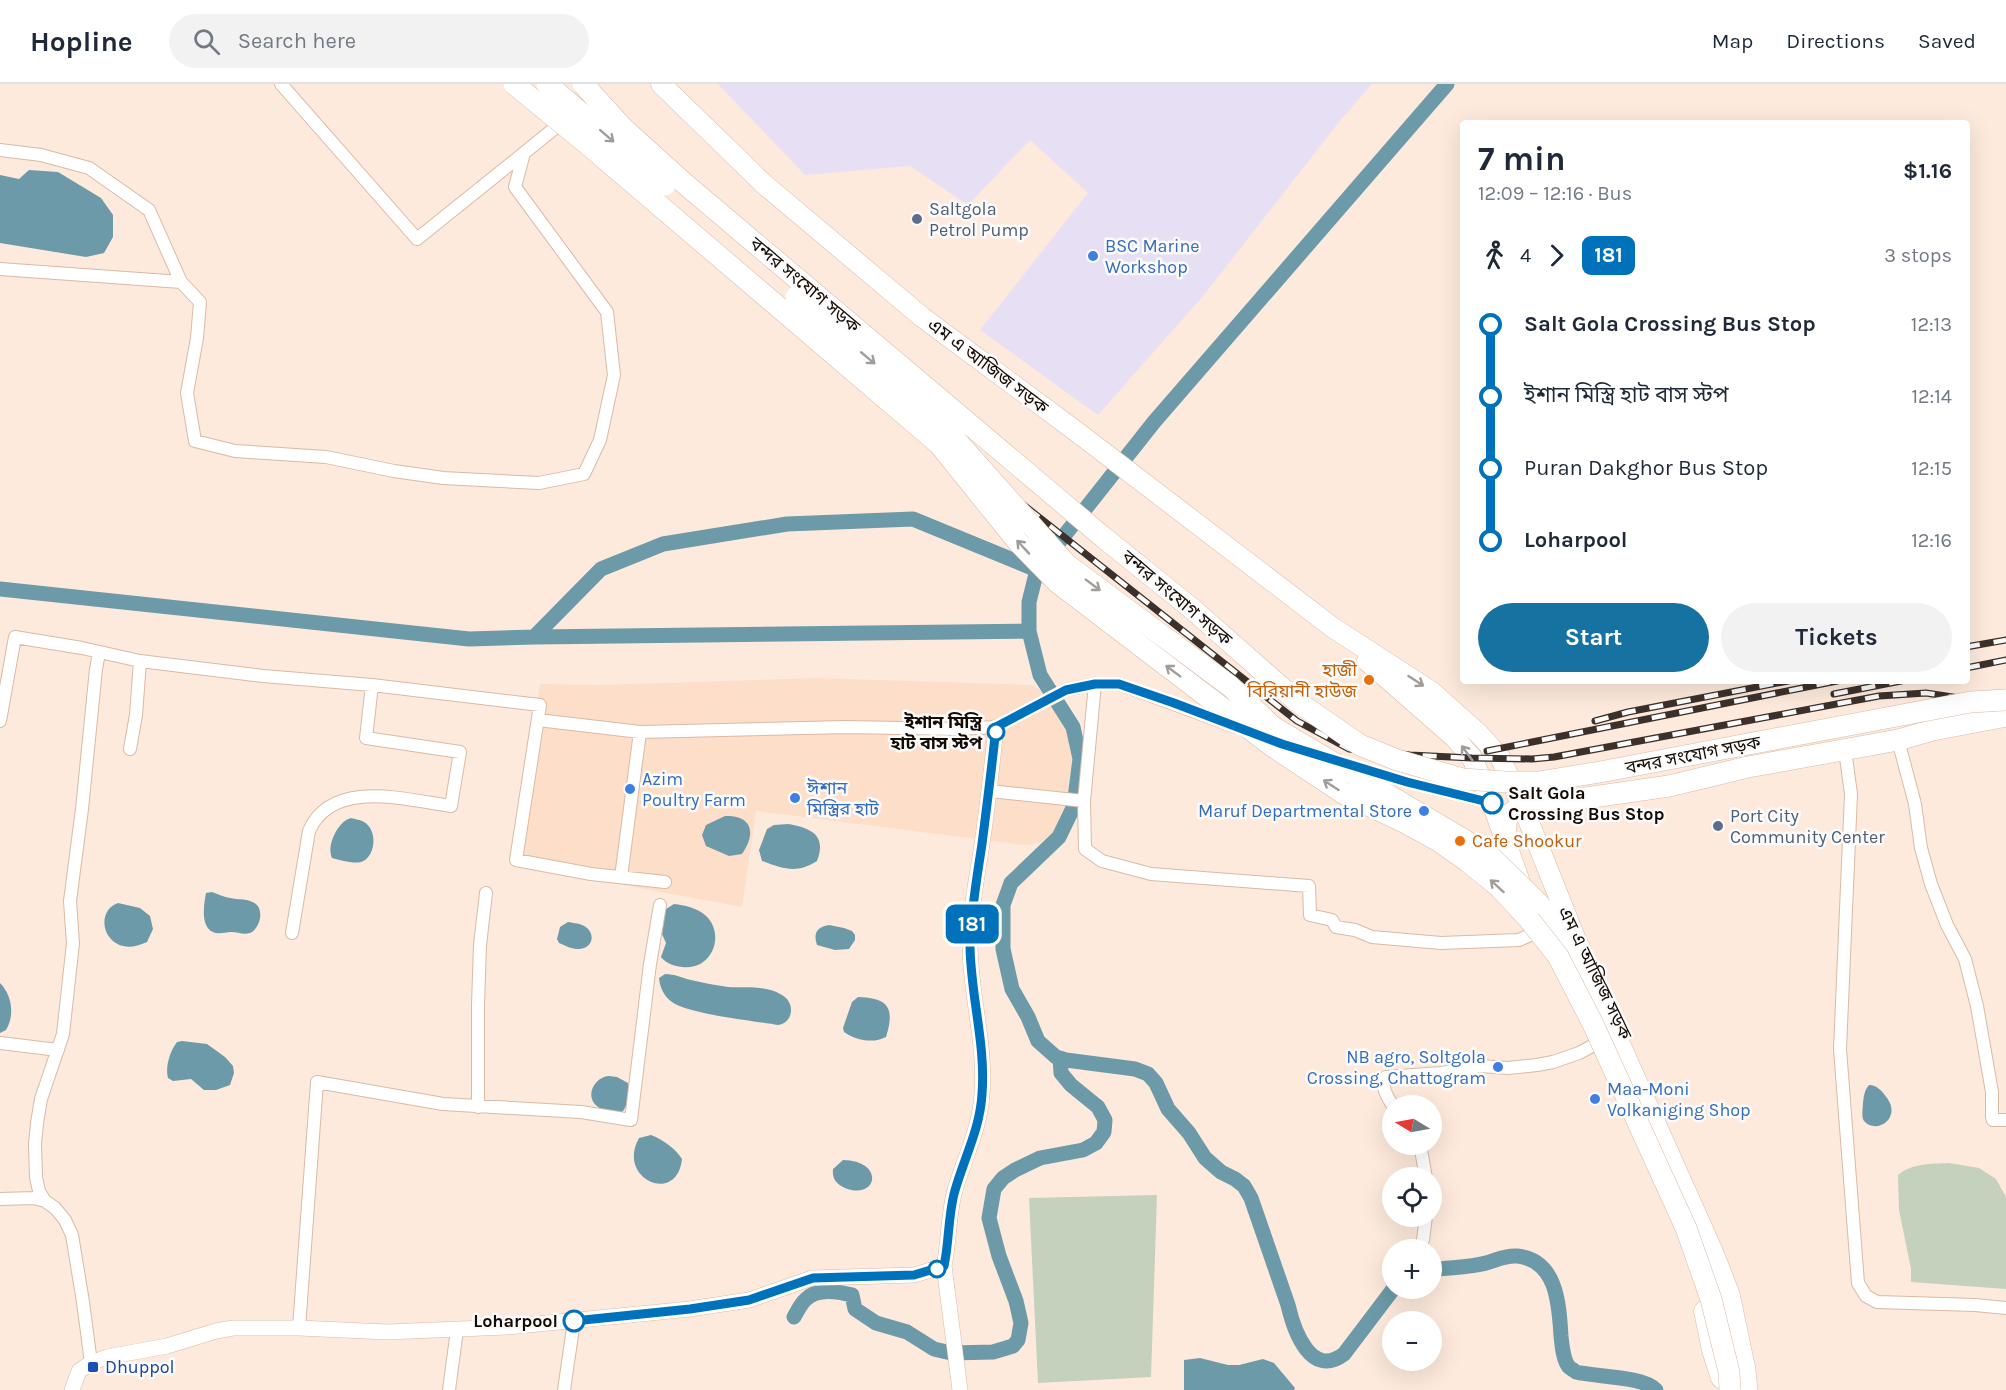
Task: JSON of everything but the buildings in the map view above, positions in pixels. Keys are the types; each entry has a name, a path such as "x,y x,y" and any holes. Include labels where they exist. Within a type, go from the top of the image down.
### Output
{"highway":[{"path":"514,84 939,444 1018,542 1058,583 1272,746 1343,793 1437,840 1467,861 1498,886 1528,918 1557,956 1588,1015 1686,1228 1711,1299 1729,1372 1730,1390"},
{"path":"547,84 899,384 954,438 1066,564 1230,686 1273,727 1488,854 1538,903 1572,947 1607,1016 1713,1253 1729,1294 1747,1390"},
{"name":"বন্দর সংযোগ সড়ক","path":"583,84 623,128 686,184 1103,537 1190,607 1299,703 1360,746 1397,760 1464,779 1539,782 1971,702 2006,700"},
{"path":"1505,840 1506,820 1512,811 1524,807 1669,786 1748,767 1898,740 1933,730 2006,716"}],"main road":[{"name":"এম এ আজিজ সড়ক","path":"661,84 773,193 922,317 1332,627 1432,692 1478,733 1500,757 1524,807 1576,940 1606,995 1719,1240 1738,1290 1756,1390"},
{"name":"এম এ আজিজ সড়ক","path":"1332,627 1364,659 1438,722 1467,752 1492,803 1537,932 1593,1045 1688,1259 1702,1301 1712,1350 1721,1374 1722,1390"}],"street":[{"path":"281,84 417,239 572,114 600,84"},
{"path":"0,150 41,155 88,168 149,210 181,282 200,302 197,338 187,393 195,441 235,451 326,457 443,478 539,483 584,474 600,440 614,375 607,312 515,187 524,153"},
{"path":"0,269 181,282"},
{"path":"0,721 15,637 82,648 140,661 540,705 516,860 665,882"},
{"path":"45,1201 39,1191 36,1177 36,1134 40,1099 63,1034 73,943 70,901 99,653"},
{"path":"130,749 136,715 140,661"},
{"path":"538,720 640,732 845,727 957,729 996,727 1066,690 1095,684 1119,684 1282,744 1407,782 1492,803"},
{"path":"1095,684 1084,801 1085,849 1102,861 1151,874 1309,886 1310,915 1332,920 1336,927 1355,930 1372,938 1441,943 1487,942 1519,940 1537,932"},
{"path":"292,933 309,831 314,818 323,810 358,796 451,806 460,752 366,738 372,685"},
{"path":"960,1390 944,1266 953,1197 973,1140 982,1095 981,1049 974,1000 970,944 974,895 990,791 996,727"},
{"path":"621,877 640,732"},
{"path":"1898,740 1915,804 1931,884 1947,925 1965,959 1977,1005 1992,1092 1992,1117 1996,1121 2006,1120"},
{"path":"1845,750 1851,794 1840,1049 1858,1283 1866,1296 1877,1302 2006,1308"},
{"path":"990,791 1084,801"},
{"path":"478,1107 480,945 486,893"},
{"path":"299,1328 316,1082 390,1093 442,1104 581,1112 631,1120 650,964 660,905"},
{"path":"0,1043 58,1050"},
{"path":"1386,1095 1384,1091 1386,1077 1441,1073 1481,1066 1508,1068 1537,1065 1554,1062 1593,1045"},
{"path":"0,1200 34,1198 45,1201 55,1208 65,1220 72,1235 90,1363"},
{"path":"72,1390 79,1371 90,1363 232,1328 387,1332 487,1329 690,1309 749,1300 813,1278 914,1275 944,1266"},
{"path":"564,1390 574,1321"},
{"path":"449,1390 457,1330"}],"shaded area":[{"path":"718,84 1372,84 1339,122 1204,295 1098,415 980,330 1088,193 1030,140 968,205 910,166 805,175"},
{"name":"ঈশান মিস্ত্রির হাট","path":"818,678 1031,685 1039,689 1068,730 1072,758 1072,787 1056,830 1040,843 1024,845 756,811 742,907 511,864 540,684 600,685"}],"green space":[{"path":"1949,1163 1979,1168 1996,1179 2006,1197 2006,1289 1911,1282 1911,1269 1899,1210 1898,1175 1916,1166"},
{"path":"1157,1195 1151,1377 1038,1383 1029,1198"}],"water":[{"path":"29,170 58,172 101,198 113,215 113,237 104,253 86,257 0,243 0,175 19,179"},
{"path":"725,816 741,819 749,827 749,839 742,854 729,856 706,846 702,835 706,825"},
{"path":"351,818 363,821 372,831 373,843 370,855 361,862 332,858 331,847 334,835 346,820"},
{"path":"788,824 804,828 815,834 820,845 817,861 803,868 790,869 762,861 759,850 767,829 774,825"},
{"path":"212,892 228,898 251,901 257,905 260,921 256,928 245,934 218,933 209,929 206,925 204,909 206,893"},
{"path":"118,903 140,908 150,916 153,929 147,942 133,946 121,946 107,933 104,925 105,916 110,908"},
{"path":"674,904 690,907 702,913 715,931 713,949 702,963 693,967 673,965 661,957 666,943 662,934 666,909"},
{"path":"568,922 582,925 590,931 592,940 587,947 575,949 559,943 557,939 560,927"},
{"path":"829,925 852,931 855,940 849,949 835,950 817,945 817,931"},
{"path":"665,974 728,987 756,988 776,992 789,1003 790,1017 778,1025 680,1006 669,1000 663,992 659,978"},
{"path":"0,983 10,999 11,1018 6,1030 0,1033"},
{"path":"858,997 877,1000 887,1006 890,1019 886,1037 864,1040 844,1032 843,1028 852,1002"},
{"path":"177,1042 207,1044 225,1057 233,1066 234,1073 230,1085 216,1090 204,1090 191,1079 173,1081 168,1078 170,1054"},
{"path":"609,1076 617,1077 628,1083 629,1099 621,1113 601,1109 592,1098 591,1093 595,1084"},
{"path":"1869,1085 1881,1091 1891,1105 1889,1118 1881,1125 1869,1125 1863,1119 1864,1096"},
{"path":"651,1135 668,1145 682,1159 678,1173 670,1181 660,1184 650,1182 641,1175 635,1165 634,1153 639,1138"},
{"path":"843,1160 857,1162 866,1167 871,1173 870,1185 856,1191 837,1183 833,1176 833,1169"},
{"path":"1200,1358 1228,1365 1239,1365 1263,1359 1274,1363 1295,1388 1294,1390 1184,1390 1184,1360"}],"waterway":[{"path":"1386,1299 1344,1354 1332,1360 1322,1361 1306,1349 1295,1327 1251,1198 1244,1186 1221,1172 1205,1158 1189,1133 1168,1109 1156,1083 1148,1074 1135,1069 1056,1057 1038,1041 1012,989 1003,949 1003,905 1011,883 1059,837 1074,806 1080,759 1073,727 1040,675 1029,631 1029,602 1037,570 1154,422 1447,84"},
{"path":"0,589 469,639 534,637 601,569 663,544 787,524 913,519 1037,570"},
{"path":"534,637 1029,631"},
{"path":"794,1317 810,1296 827,1291 840,1292 852,1295 855,1309 876,1323 907,1332 934,1349 951,1353 993,1352 1013,1346 1018,1340 1021,1323 989,1218 994,1189 1003,1178 1015,1170 1040,1158 1083,1150 1096,1143 1104,1132 1105,1120 1098,1107 1071,1085 1061,1073 1060,1058"},
{"path":"1442,1269 1479,1265 1509,1256 1530,1259 1548,1275 1553,1286 1559,1311 1563,1352 1569,1367 1585,1374 1641,1382 1656,1390"}],"railway":[{"path":"546,84 665,218 773,307 1297,721 1349,749 1410,755 1532,759 1554,757 1879,696 1926,693 2006,705"},
{"path":"1970,646 2006,640"},
{"path":"1970,667 2006,660"},
{"path":"1595,721 1628,712 1773,684"},
{"path":"1487,751 1822,684"},
{"path":"1834,694 1886,684"}],"bus line":[{"name":"181","path":"574,1321 690,1309 749,1300 813,1278 914,1275 944,1266 953,1197 973,1140 982,1095 981,1049 972,984 970,944 974,895 990,791 996,727 1066,690 1095,684 1119,684 1282,744 1407,782 1492,803"}],"place":[{"name":"Saltgola Petrol Pump","path":"917,219"},
{"name":"BSC Marine Workshop","path":"1093,256"},
{"name":"হাজী বিরিয়ানী হাউজ","path":"1369,680"},
{"name":"ইশান মিস্ত্রি হাট বাস স্টপ","path":"996,732"},
{"name":"Azim Poultry Farm","path":"630,789"},
{"name":"ঈশান মিস্ত্রির হাট","path":"795,798"},
{"name":"Salt Gola Crossing Bus Stop","path":"1492,803"},
{"name":"Maruf Departmental Store","path":"1424,811"},
{"name":"Port City Community Center","path":"1718,826"},
{"name":"Cafe Shookur","path":"1460,841"},
{"name":"NB agro, Soltgola Crossing, Chattogram","path":"1498,1067"},
{"name":"Maa-Moni Volkaniging Shop","path":"1595,1099"},
{"name":"Loharpool","path":"574,1321"},
{"name":"Dhuppol","path":"93,1367"}]}
